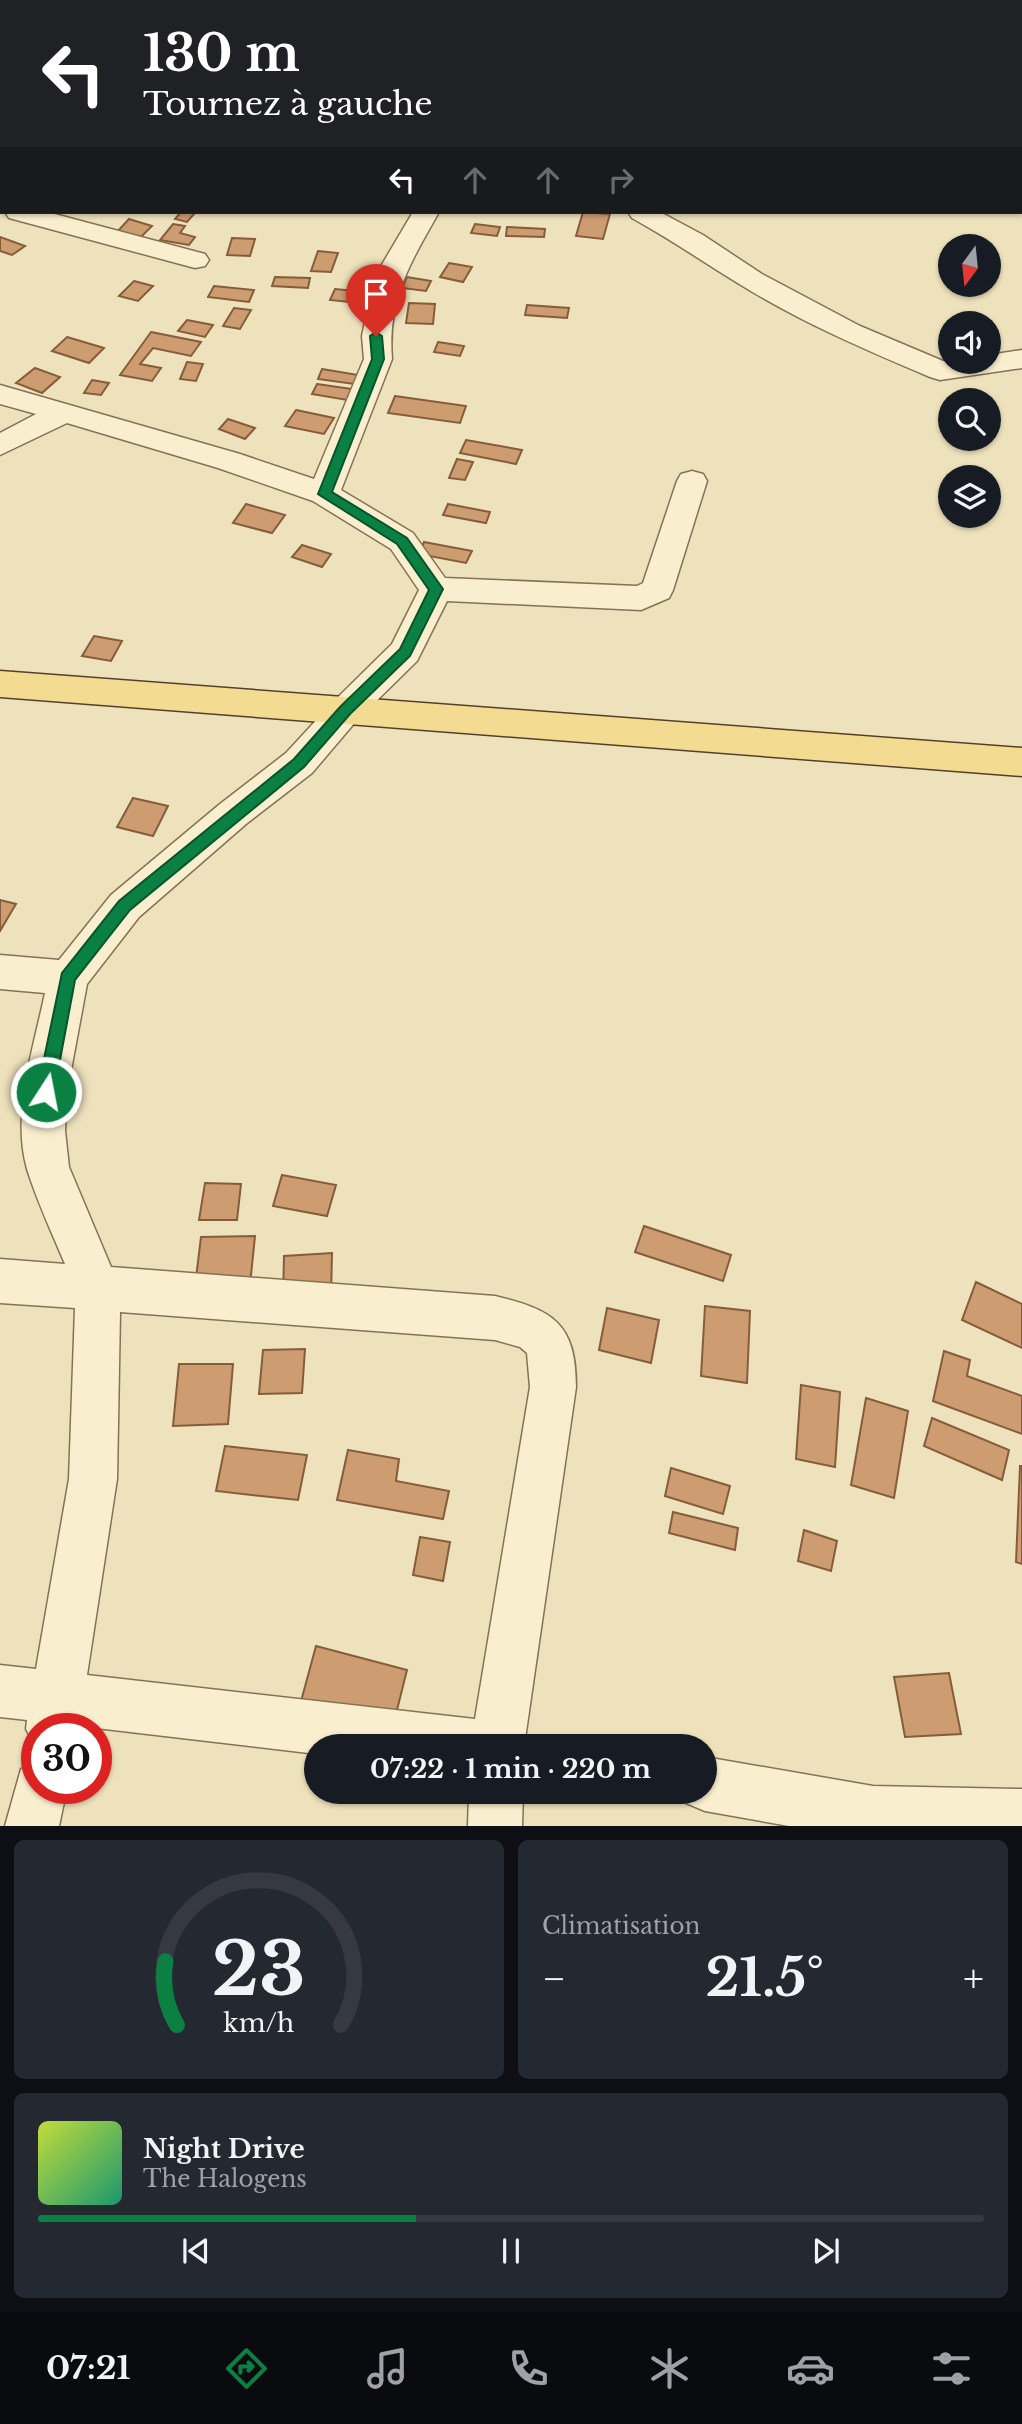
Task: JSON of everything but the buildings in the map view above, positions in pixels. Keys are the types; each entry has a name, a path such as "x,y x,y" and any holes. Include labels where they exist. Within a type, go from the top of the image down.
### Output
{"main road":[{"path":"0,684 1022,762"}],"street":[{"path":"25,214 195,260"},
{"path":"324,494 378,359 376,336 387,278 425,214"},
{"path":"644,214 764,286 850,332 940,371 1022,359"},
{"path":"0,394 229,461 324,494 402,541 436,589"},
{"path":"0,445 65,412"},
{"path":"436,589 641,598 657,590 692,481"},
{"path":"0,1691 55,1713 93,1479 98,1291 48,1167 46,1143 46,1092 68,978 125,906 299,763 345,710 405,652 436,589"},
{"path":"0,972 68,978"},
{"path":"0,1281 98,1291 495,1318 527,1326 547,1338 554,1361 553,1387 499,1734"},
{"path":"112,1717 323,1734"},
{"path":"717,1787 872,1819 1022,1816"},
{"path":"32,1825 37,1804"},
{"path":"495,1825 496,1804"}],"route":[{"path":"46,1092 68,978 125,906 233,814 299,763 345,710 405,652 436,589 402,541 324,494 378,359 376,336"}]}
